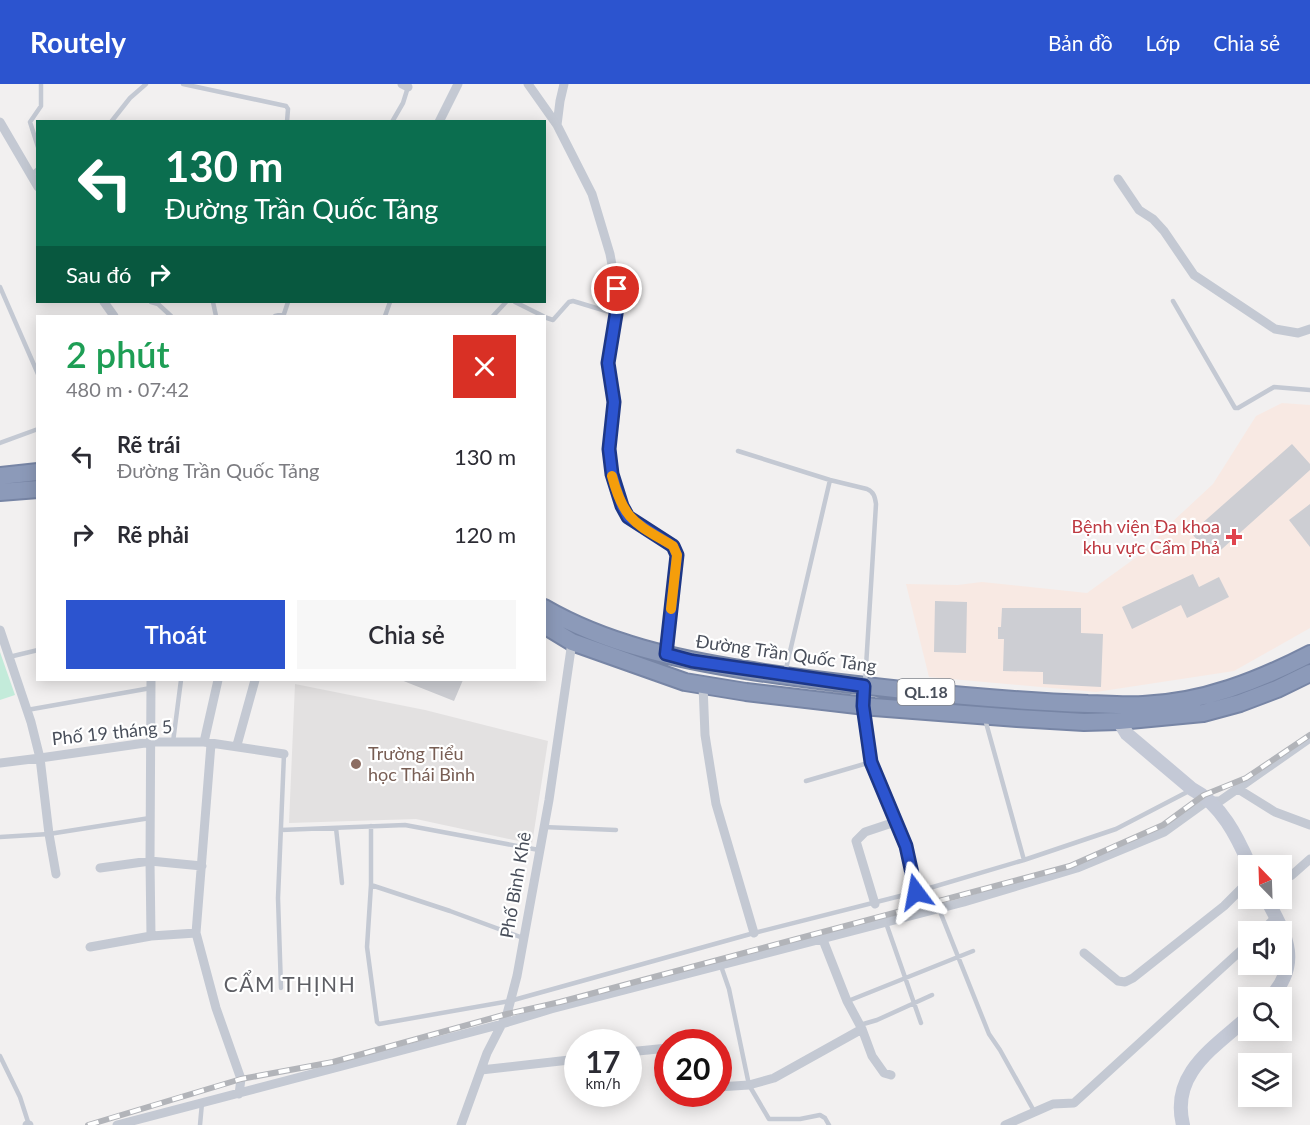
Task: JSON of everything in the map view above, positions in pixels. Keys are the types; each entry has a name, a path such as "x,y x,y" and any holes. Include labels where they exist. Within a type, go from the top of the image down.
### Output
{"highway":[{"path":"0,476 36,472"},
{"path":"0,492 36,489"},
{"name":"Đường Trần Quốc Tảng","path":"546,609 632,647 692,661 864,686 1028,702 1143,705 1261,686 1310,673"},
{"name":"Đường Trần Quốc Tảng","path":"546,626 572,642 686,682 863,706 1084,722 1203,713 1240,703 1261,686 1310,654"},
{"path":"863,706 864,686"}],"street":[{"path":"440,120 458,84"},
{"path":"528,84 557,125 592,194 610,254 617,289 616,314 608,363 614,402 609,449 612,474 628,517 673,546 677,555 666,654"},
{"path":"557,125 564,84"},
{"path":"0,122 34,172"},
{"path":"1118,179 1139,210 1153,219 1164,231 1194,275 1275,329 1298,333 1310,328"},
{"name":"Phố 19 tháng 5","path":"0,630 40,758 152,742 207,743 284,754"},
{"name":"Phố Bình Khê","path":"461,1125 487,1053 507,1014 517,976 572,642"},
{"path":"218,681 207,743 202,866 196,933 216,1008 241,1079 239,1094"},
{"path":"237,746 255,681"},
{"path":"151,684 151,936"},
{"path":"703,685 705,735 716,804 754,933"},
{"path":"1119,721 1127,734 1192,789 1204,795 1207,801 1224,816 1245,855"},
{"path":"117,1125 502,1024 551,1009 939,909 1077,868 1164,832 1207,801 1220,801 1310,738"},
{"path":"0,763 40,758 56,874"},
{"path":"1238,789 1275,812 1310,825"},
{"path":"875,904 856,841 865,832 895,822"},
{"path":"1292,875 1310,859"},
{"path":"100,868 150,861 202,866"},
{"path":"1084,953 1118,981 1125,982 1224,906 1238,892"},
{"path":"1272,909 1287,939 1288,964 1277,987"},
{"path":"1272,921 1276,917"},
{"path":"90,947 151,936 196,933"},
{"path":"823,940 867,1046 878,1066 884,1073 891,1075"},
{"path":"1005,1125 1053,1104 1074,1103 1238,953"},
{"path":"1183,1125 1180,1113 1181,1099 1188,1075 1195,1065 1238,1026"},
{"path":"732,1086 749,1085 774,1078 861,1027"},
{"path":"481,1070 564,1061"}],"lane":[{"path":"36,141 30,122 41,106 41,84"},
{"path":"113,120 130,98 146,84"},
{"path":"183,84 197,85 286,106 287,120"},
{"path":"393,120 403,103 405,85"},
{"path":"0,287 36,369"},
{"path":"546,318 553,320 569,302 573,301 616,314"},
{"path":"1173,301 1235,408 1274,387 1310,390"},
{"path":"154,303 170,315"},
{"path":"280,315 284,314 288,303"},
{"path":"494,315 505,303"},
{"path":"517,303 540,315"},
{"path":"0,443 36,430"},
{"path":"738,451 830,480 867,489 875,496 872,597 864,686"},
{"path":"784,676 830,480"},
{"path":"9,657 36,650"},
{"path":"173,742 181,681"},
{"path":"27,711 151,684"},
{"path":"863,706 871,762 906,846 916,892"},
{"path":"984,716 1024,860"},
{"path":"281,988 278,898 284,754"},
{"path":"806,781 871,762"},
{"path":"371,826 371,885 367,947 378,1023 510,1001 754,933 875,904 1116,830 1192,789"},
{"path":"0,837 49,834 150,818"},
{"path":"282,830 405,825 539,850"},
{"path":"543,826 616,830"},
{"path":"336,828 342,883"},
{"path":"371,885 523,938"},
{"path":"939,909 989,1034 1035,1111"},
{"path":"886,923 921,1023"},
{"path":"847,1001 973,951"},
{"path":"721,966 729,989 749,1085 772,1125"},
{"path":"861,1027 932,995"},
{"path":"0,1056 20,1097 28,1125"},
{"path":"200,1125 202,1103"},
{"path":"769,1119 800,1119 820,1115 829,1125"}],"shaded area":[{"name":"Bệnh viện Đa khoa khu vực Cẩm Phả","path":"1282,403 1310,405 1310,628 1234,671 1096,692 929,677 906,584 958,585 982,582 1087,593 1145,551 1213,484 1256,416"},
{"path":"295,684 425,710 548,741 532,844 416,819 289,823"}],"green space":[{"path":"0,652 15,695 0,700"}],"building":[{"path":"1292,444 1310,464 1310,470 1213,557 1191,533"},
{"path":"1310,504 1310,547 1289,520"},
{"path":"1193,574 1199,587 1219,577 1229,597 1187,618 1181,605 1132,629 1122,607"},
{"path":"935,601 967,602 966,653 934,652"},
{"path":"1002,608 1081,608 1081,633 1103,634 1101,687 1043,684 1043,672 1003,671 1004,639 998,639"},
{"path":"404,681 463,681 454,701"}],"railway":[{"path":"88,1125 241,1079 333,1062 1070,866 1163,825 1204,795 1246,778 1310,735"}],"slow traffic":[{"path":"612,476 628,517 676,550 671,609"}],"place":[{"name":"Bệnh viện Đa khoa khu vực Cẩm Phả","path":"1234,537"},
{"name":"Trường Tiểu học Thái Bình","path":"356,764"}],"district":[{"name":"CẨM THỊNH","path":"290,985"}],"route":[{"path":"617,289 618,298 608,363 614,402 609,449 612,474 628,517 676,550 666,654 692,661 784,676 864,686 863,706 871,762 906,846 916,892"}]}
